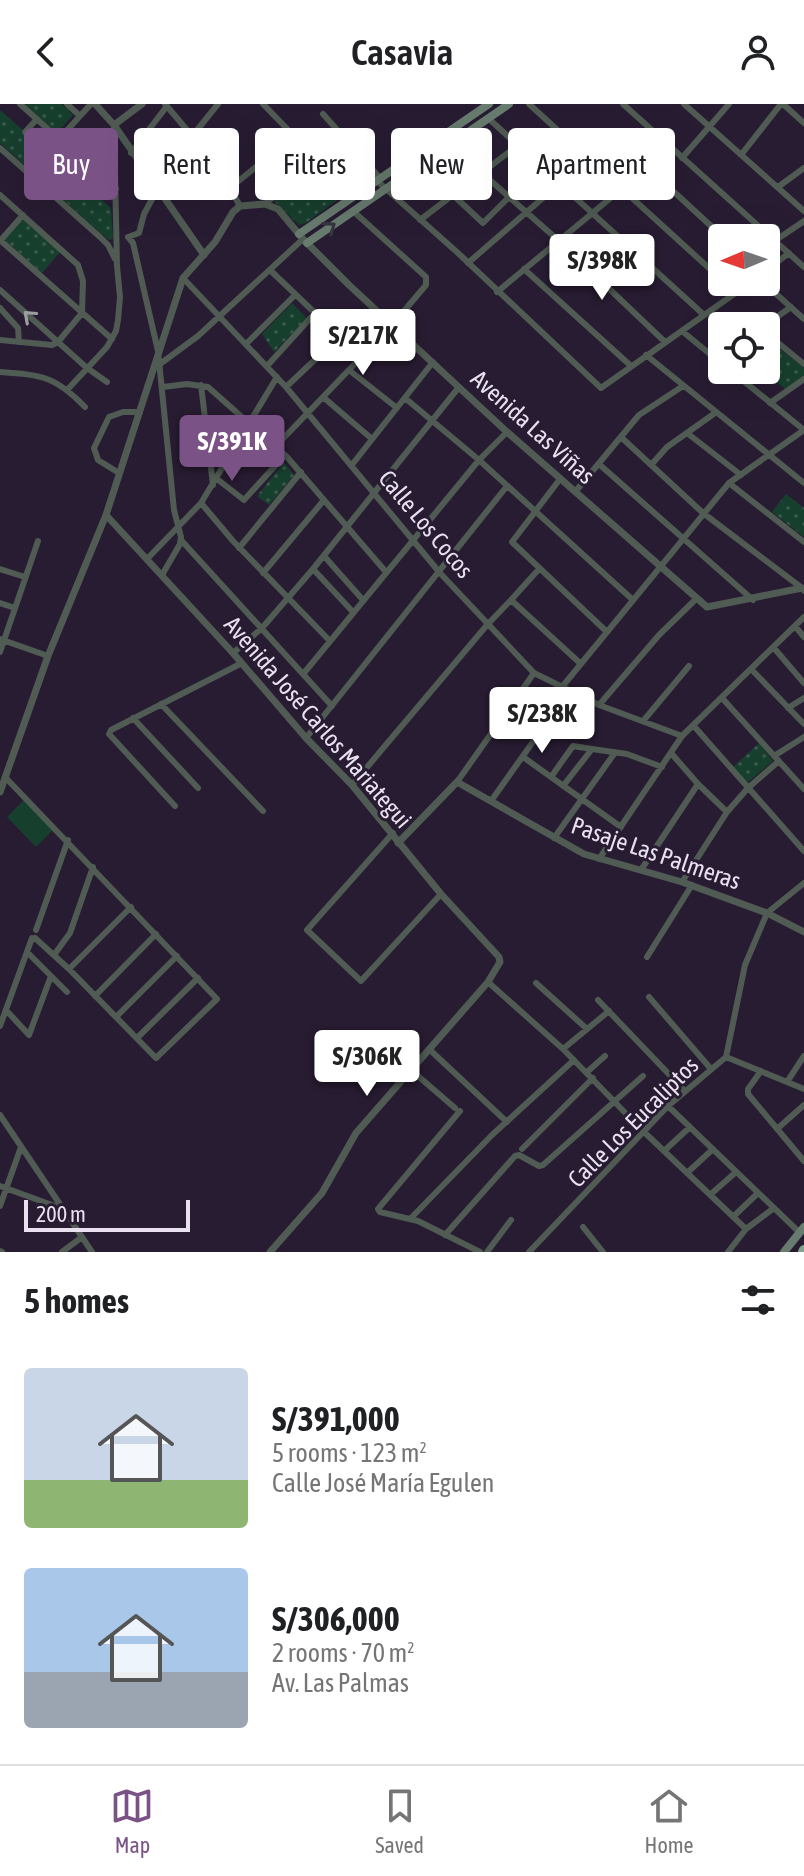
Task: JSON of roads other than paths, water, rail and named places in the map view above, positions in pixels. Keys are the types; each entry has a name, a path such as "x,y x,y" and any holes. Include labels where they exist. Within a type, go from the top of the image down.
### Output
{"main road":[{"path":"375,181 489,104"},
{"path":"303,239 353,211 509,104"},
{"path":"303,239 348,200"},
{"path":"784,1252 802,1230"}],"street":[{"path":"20,104 59,139 93,104 114,128 142,104"},
{"path":"67,104 80,116"},
{"path":"199,128 218,104"},
{"path":"263,104 286,128"},
{"path":"529,104 555,128"},
{"path":"623,104 649,128"},
{"path":"684,104 804,211"},
{"path":"682,158 729,104"},
{"path":"741,155 782,104 804,123"},
{"path":"131,153 166,105 187,128"},
{"path":"323,114 386,189 601,388 732,296"},
{"path":"488,118 508,137"},
{"path":"29,128 37,119"},
{"path":"118,134 134,157"},
{"path":"0,148 108,245 117,266"},
{"path":"675,152 758,224"},
{"path":"492,165 508,153"},
{"path":"239,181 255,168"},
{"path":"778,187 804,168"},
{"path":"492,182 508,196"},
{"path":"675,193 709,224"},
{"path":"0,195 78,265 83,281 82,313 58,342 52,345 0,340"},
{"path":"458,200 483,223 508,198"},
{"path":"68,389 112,339 119,310 116,200"},
{"path":"108,245 139,233 152,200"},
{"path":"164,200 204,255"},
{"path":"237,200 240,206"},
{"path":"0,792 48,656 106,515 183,278 240,206 265,204 270,200"},
{"path":"420,220 446,200"},
{"path":"512,200 665,342"},
{"path":"468,263 541,200"},
{"path":"576,200 704,315"},
{"path":"497,292 606,200"},
{"path":"633,200 708,267"},
{"name":"Avenida Las Viñas","path":"265,204 278,209 303,239 507,432 696,599"},
{"path":"275,447 393,324 426,285 426,277 353,211"},
{"path":"23,215 0,240 112,339"},
{"path":"780,237 804,221"},
{"path":"128,237 133,243 158,351 174,510 181,540 332,706"},
{"path":"160,364 220,316 303,239"},
{"path":"780,244 804,267"},
{"path":"780,260 789,253"},
{"path":"524,269 631,366"},
{"path":"270,270 361,357"},
{"name":"Calle Los Cocos","path":"183,278 286,387 440,573 534,673 599,705 682,736"},
{"path":"0,290 87,368 107,382"},
{"path":"246,344 295,295"},
{"path":"779,296 804,319"},
{"path":"780,315 791,307"},
{"path":"0,308 14,322 20,334 19,342"},
{"path":"267,366 315,313"},
{"path":"152,317 167,322"},
{"path":"682,331 708,350"},
{"path":"286,387 340,336"},
{"path":"780,344 804,364"},
{"path":"646,355 804,483"},
{"path":"351,466 433,362"},
{"path":"349,370 397,408"},
{"path":"0,372 54,380 68,389 85,407"},
{"path":"147,559 201,503 277,377"},
{"path":"770,403 804,379"},
{"path":"491,801 523,757 581,664 703,513 729,483 804,430 747,384"},
{"path":"201,385 215,482 244,500 285,455"},
{"path":"575,492 639,415 683,386"},
{"path":"163,387 208,387 285,455 386,572"},
{"path":"233,653 262,628 313,569 459,387"},
{"path":"323,397 372,439"},
{"path":"405,398 434,420 633,600"},
{"path":"119,473 98,460 94,448 109,417 123,412 140,412"},
{"path":"651,465 667,447 715,413"},
{"path":"304,673 479,460 507,432"},
{"path":"687,433 741,475"},
{"path":"622,438 703,513 803,589"},
{"path":"600,465 753,600"},
{"path":"239,548 301,472"},
{"path":"560,479 512,542 607,632"},
{"path":"729,483 804,542"},
{"path":"306,738 507,486"},
{"path":"263,573 324,500"},
{"path":"201,503 239,548 329,640"},
{"name":"Avenida José Carlos Mariategui","path":"106,515 352,785 441,894 499,957 500,962 488,982"},
{"path":"162,575 181,540"},
{"path":"0,652 38,541"},
{"path":"324,556 363,600"},
{"path":"0,569 25,577"},
{"path":"313,569 353,612"},
{"path":"352,785 487,625 539,569"},
{"path":"599,705 659,635 696,599 707,607 803,589"},
{"path":"511,600 581,664"},
{"path":"0,603 15,608"},
{"path":"599,859 682,736 804,617"},
{"path":"795,626 804,637"},
{"path":"2,639 48,656"},
{"path":"774,648 804,683"},
{"path":"175,806 110,738 111,730 242,663"},
{"path":"644,720 689,666"},
{"path":"752,670 804,724"},
{"path":"398,843 457,782 534,673"},
{"path":"722,698 803,786"},
{"path":"788,708 804,698"},
{"path":"161,704 263,811"},
{"path":"133,718 198,788"},
{"path":"693,725 804,851"},
{"path":"682,882 727,812 776,759 804,737"},
{"path":"551,777 573,746 580,745 614,754 627,754 662,767"},
{"path":"563,786 592,749"},
{"path":"671,753 727,812"},
{"path":"554,838 614,754"},
{"path":"523,757 621,827"},
{"path":"5,777 217,999 156,1058 34,935"},
{"name":"Pasaje Las Palmeras","path":"457,782 584,854 692,885 767,913 804,932"},
{"path":"641,870 698,784"},
{"path":"393,833 307,930 361,981 441,894"},
{"path":"0,1026 68,840"},
{"path":"54,955 70,933 93,867"},
{"path":"647,957 692,885"},
{"name":"Calle Los Eucaliptos","path":"529,1252 668,1106 726,1057 745,965 767,913 803,885"},
{"path":"69,969 131,907"},
{"path":"95,996 156,934"},
{"path":"27,952 67,992"},
{"path":"116,1017 177,956"},
{"path":"6,1010 29,1035 51,976"},
{"path":"137,1038 198,978"},
{"path":"270,1252 322,1193 356,1133 488,982 563,1049 746,1229"},
{"path":"536,983 587,1029"},
{"path":"649,997 711,1069"},
{"path":"598,1000 685,1091"},
{"path":"563,1049 609,1011"},
{"path":"429,1049 507,1122"},
{"path":"587,1072 605,1056"},
{"path":"787,1082 804,1056"},
{"path":"726,1057 804,1089"},
{"path":"411,1218 574,1060"},
{"path":"411,1070 458,1110 379,1204 380,1212 411,1218 480,1252"},
{"path":"761,1071 747,1092 804,1161"},
{"path":"445,1235 515,1156 541,1166 643,1076"},
{"path":"522,1149 593,1078"},
{"path":"777,1129 804,1105"},
{"path":"668,1106 774,1208 802,1230"},
{"path":"0,1115 92,1252"},
{"path":"664,1151 690,1127"},
{"path":"0,1206 3,1187 21,1147"},
{"path":"688,1172 713,1149"},
{"path":"711,1194 736,1172"},
{"path":"3,1187 63,1209"},
{"path":"734,1216 758,1193"},
{"path":"728,1252 746,1229 774,1208"},
{"path":"487,1252 511,1220"},
{"path":"583,1227 603,1252"},
{"path":"62,1252 82,1237"}]}
